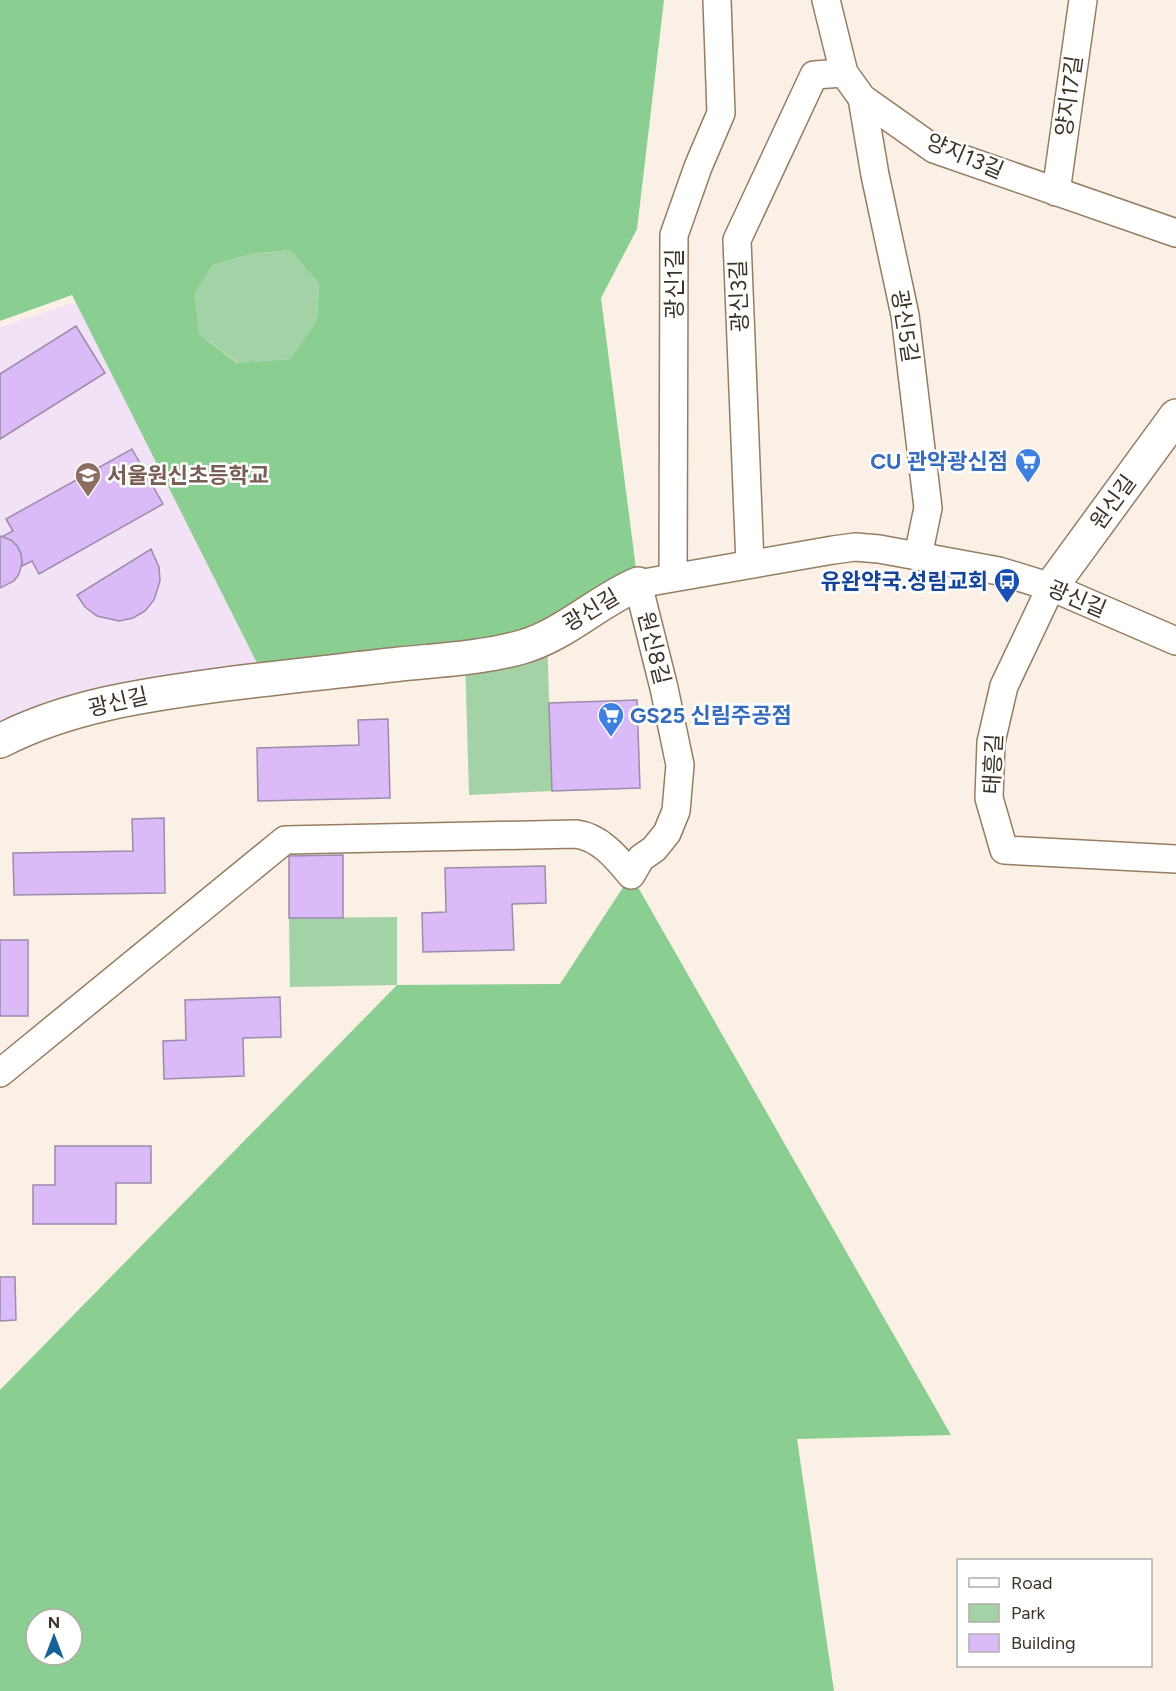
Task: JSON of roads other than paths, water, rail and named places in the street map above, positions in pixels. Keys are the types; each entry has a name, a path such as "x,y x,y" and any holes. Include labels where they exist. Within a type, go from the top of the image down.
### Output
{"street":[{"name":"광신1길","path":"673,577 674,235 698,167 721,113 717,0"},
{"name":"양지13길","path":"826,0 844,73 862,98 934,148 1176,233"},
{"name":"양지17길","path":"1056,192 1083,0"},
{"name":"광신3길","path":"750,564 737,240 814,75 844,73"},
{"name":"광신5길","path":"862,98 875,175 906,326 928,508 918,556"},
{"name":"원신길","path":"1051,587 1176,416"},
{"name":"광신길","path":"0,741 26,729 83,710 153,694 465,657 523,647 547,636 618,592 638,584 855,547 879,549 999,571 1051,587 1176,641"},
{"name":"원신8길","path":"0,1073 285,840 581,834 608,849 631,875 641,858 654,849 667,833 676,811 680,765 664,688 638,584"},
{"name":"태흥길","path":"1051,587 1004,686 992,742 989,798 1004,849 1176,859"}],"place":[{"name":"CU 관악광신점","path":"1028,484"},
{"name":"서울원신초등학교","path":"88,498"},
{"name":"유완약국.성림교회","path":"1007,604"},
{"name":"GS25 신림주공점","path":"611,738"}]}
